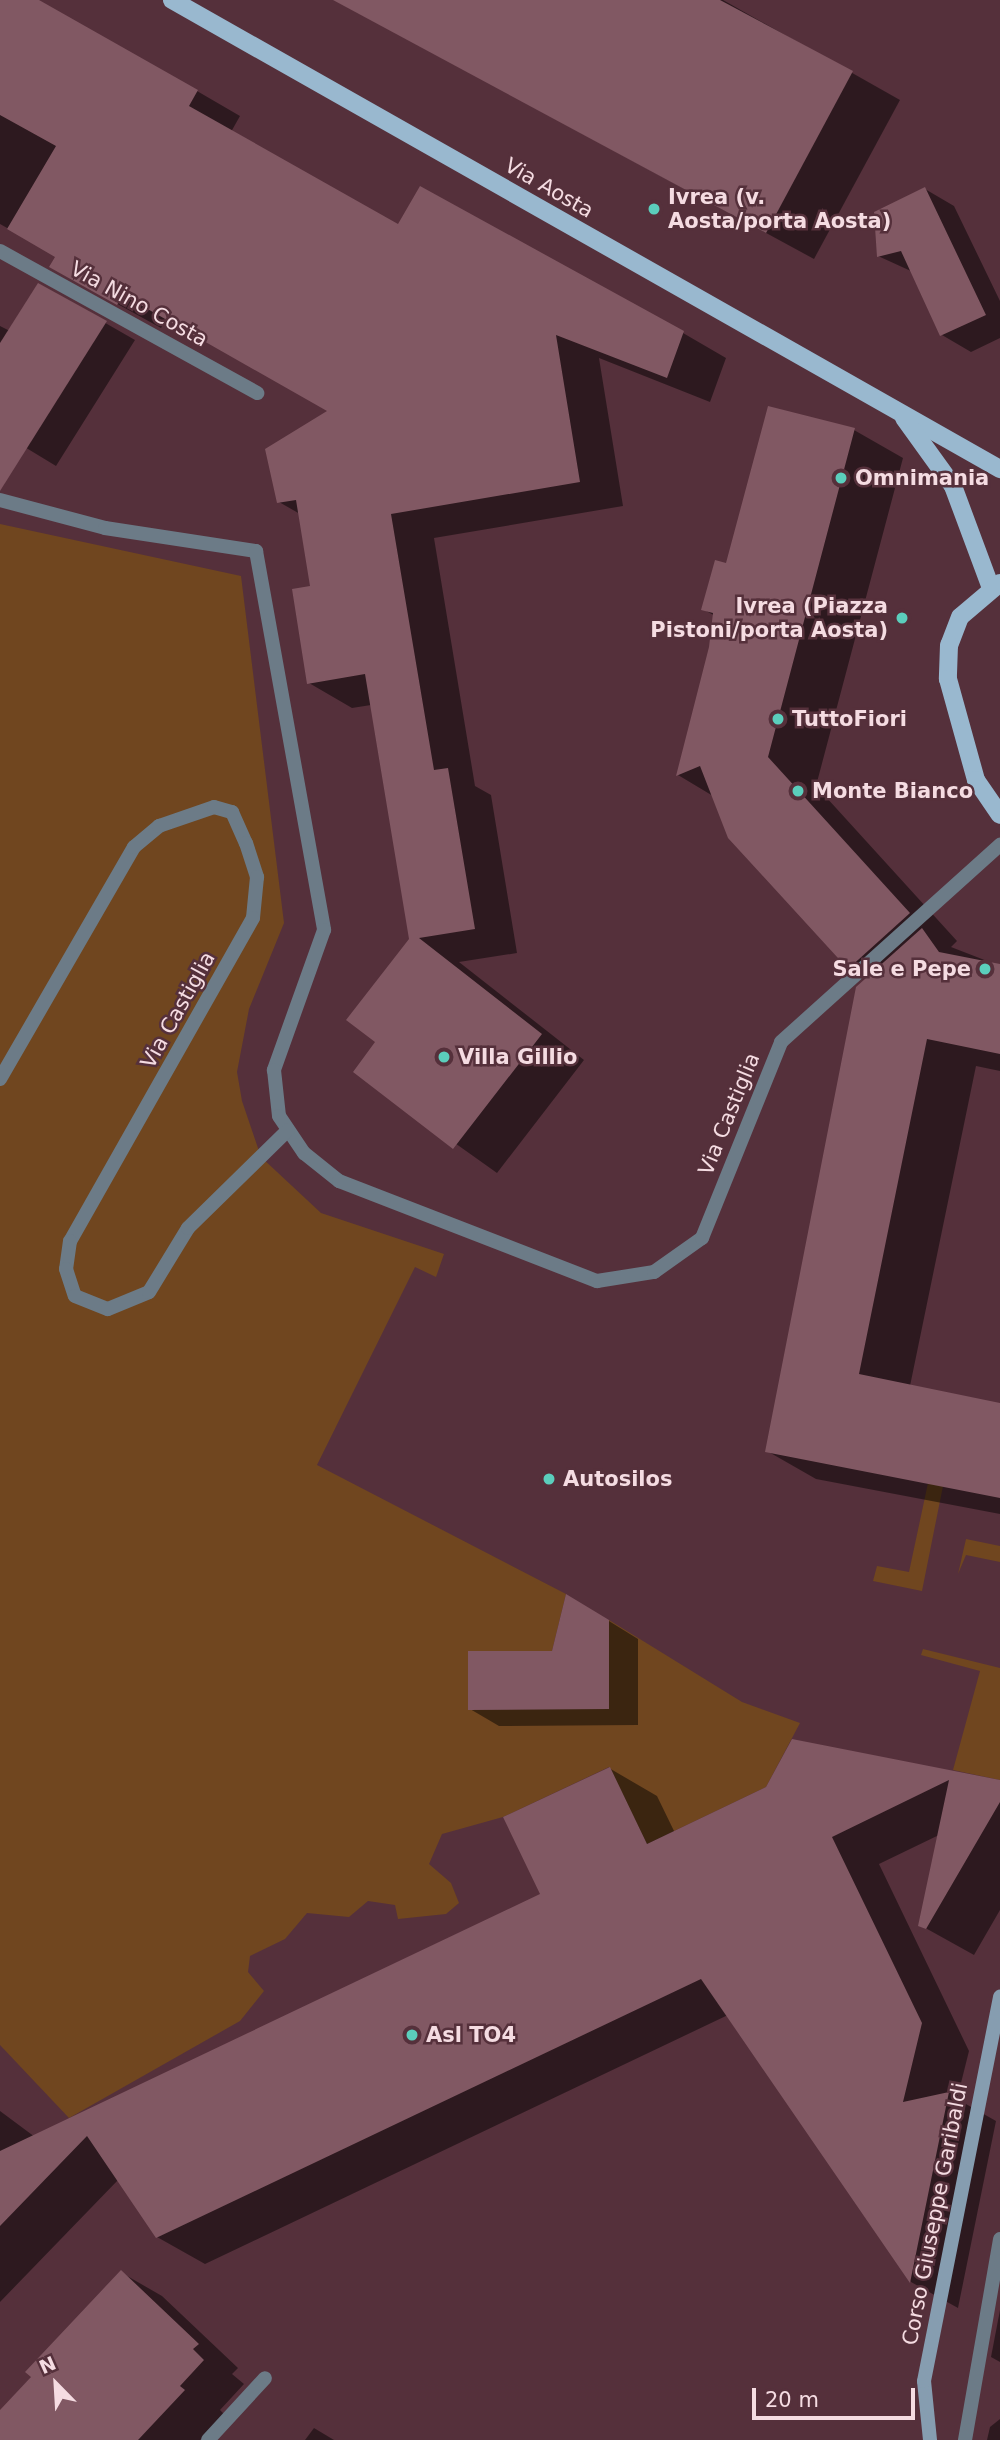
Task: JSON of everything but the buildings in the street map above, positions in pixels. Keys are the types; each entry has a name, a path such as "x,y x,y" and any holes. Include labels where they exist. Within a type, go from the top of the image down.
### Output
{"main road":[{"name":"Via Aosta","path":"172,0 1000,470"},
{"name":"Via Aosta","path":"903,416 953,486 995,586"},
{"path":"995,586 960,617 948,645 948,680 976,780 1000,816"},
{"name":"Corso Giuseppe Garibaldi","path":"930,2440 925,2381 1000,1996"}],"street":[{"name":"Via Nino Costa","path":"0,251 257,393"},
{"name":"Via Castiglia","path":"0,500 105,528 256,551 324,930 274,1070 279,1116 304,1153 339,1181 597,1281 654,1272 702,1238 781,1042 1000,845"},
{"name":"Via Castiglia","path":"0,1079 134,848 159,826 214,807 232,812 246,843 257,877 253,918 70,1241 66,1269 75,1296 108,1309 149,1292 188,1228 288,1130"},
{"path":"965,2440 1000,2239"},
{"path":"208,2440 265,2378"}],"shaded area":[{"path":"0,524 241,576 284,923 249,1009 237,1072 242,1101 261,1157 321,1213 444,1254 436,1277 415,1267 317,1465 566,1594 552,1651 468,1651 468,1709 609,1709 609,1620 742,1702 800,1723 766,1787 647,1844 609,1767 503,1817 442,1834 429,1864 451,1883 459,1903 446,1914 398,1919 395,1905 368,1901 349,1917 307,1913 285,1939 250,1956 248,1972 264,1991 240,2021 69,2118 0,2045"},
{"path":"928,1483 943,1486 922,1591 873,1581 877,1566 909,1572"},
{"path":"966,1539 1000,1546 1000,1562 966,1555 958,1574"},
{"path":"923,1649 1000,1668 1000,1780 953,1770 980,1671 921,1655"}],"place":[{"name":"Ivrea (v. Aosta/porta Aosta)","path":"654,209"},
{"name":"Omnimania","path":"841,478"},
{"name":"Ivrea (Piazza Pistoni/porta Aosta)","path":"902,618"},
{"name":"TuttoFiori","path":"778,719"},
{"name":"Monte Bianco","path":"798,791"},
{"name":"Sale e Pepe","path":"985,969"},
{"name":"Villa Gillio","path":"444,1057"},
{"name":"Autosilos","path":"549,1479"},
{"name":"Asl TO4","path":"412,2035"}]}
